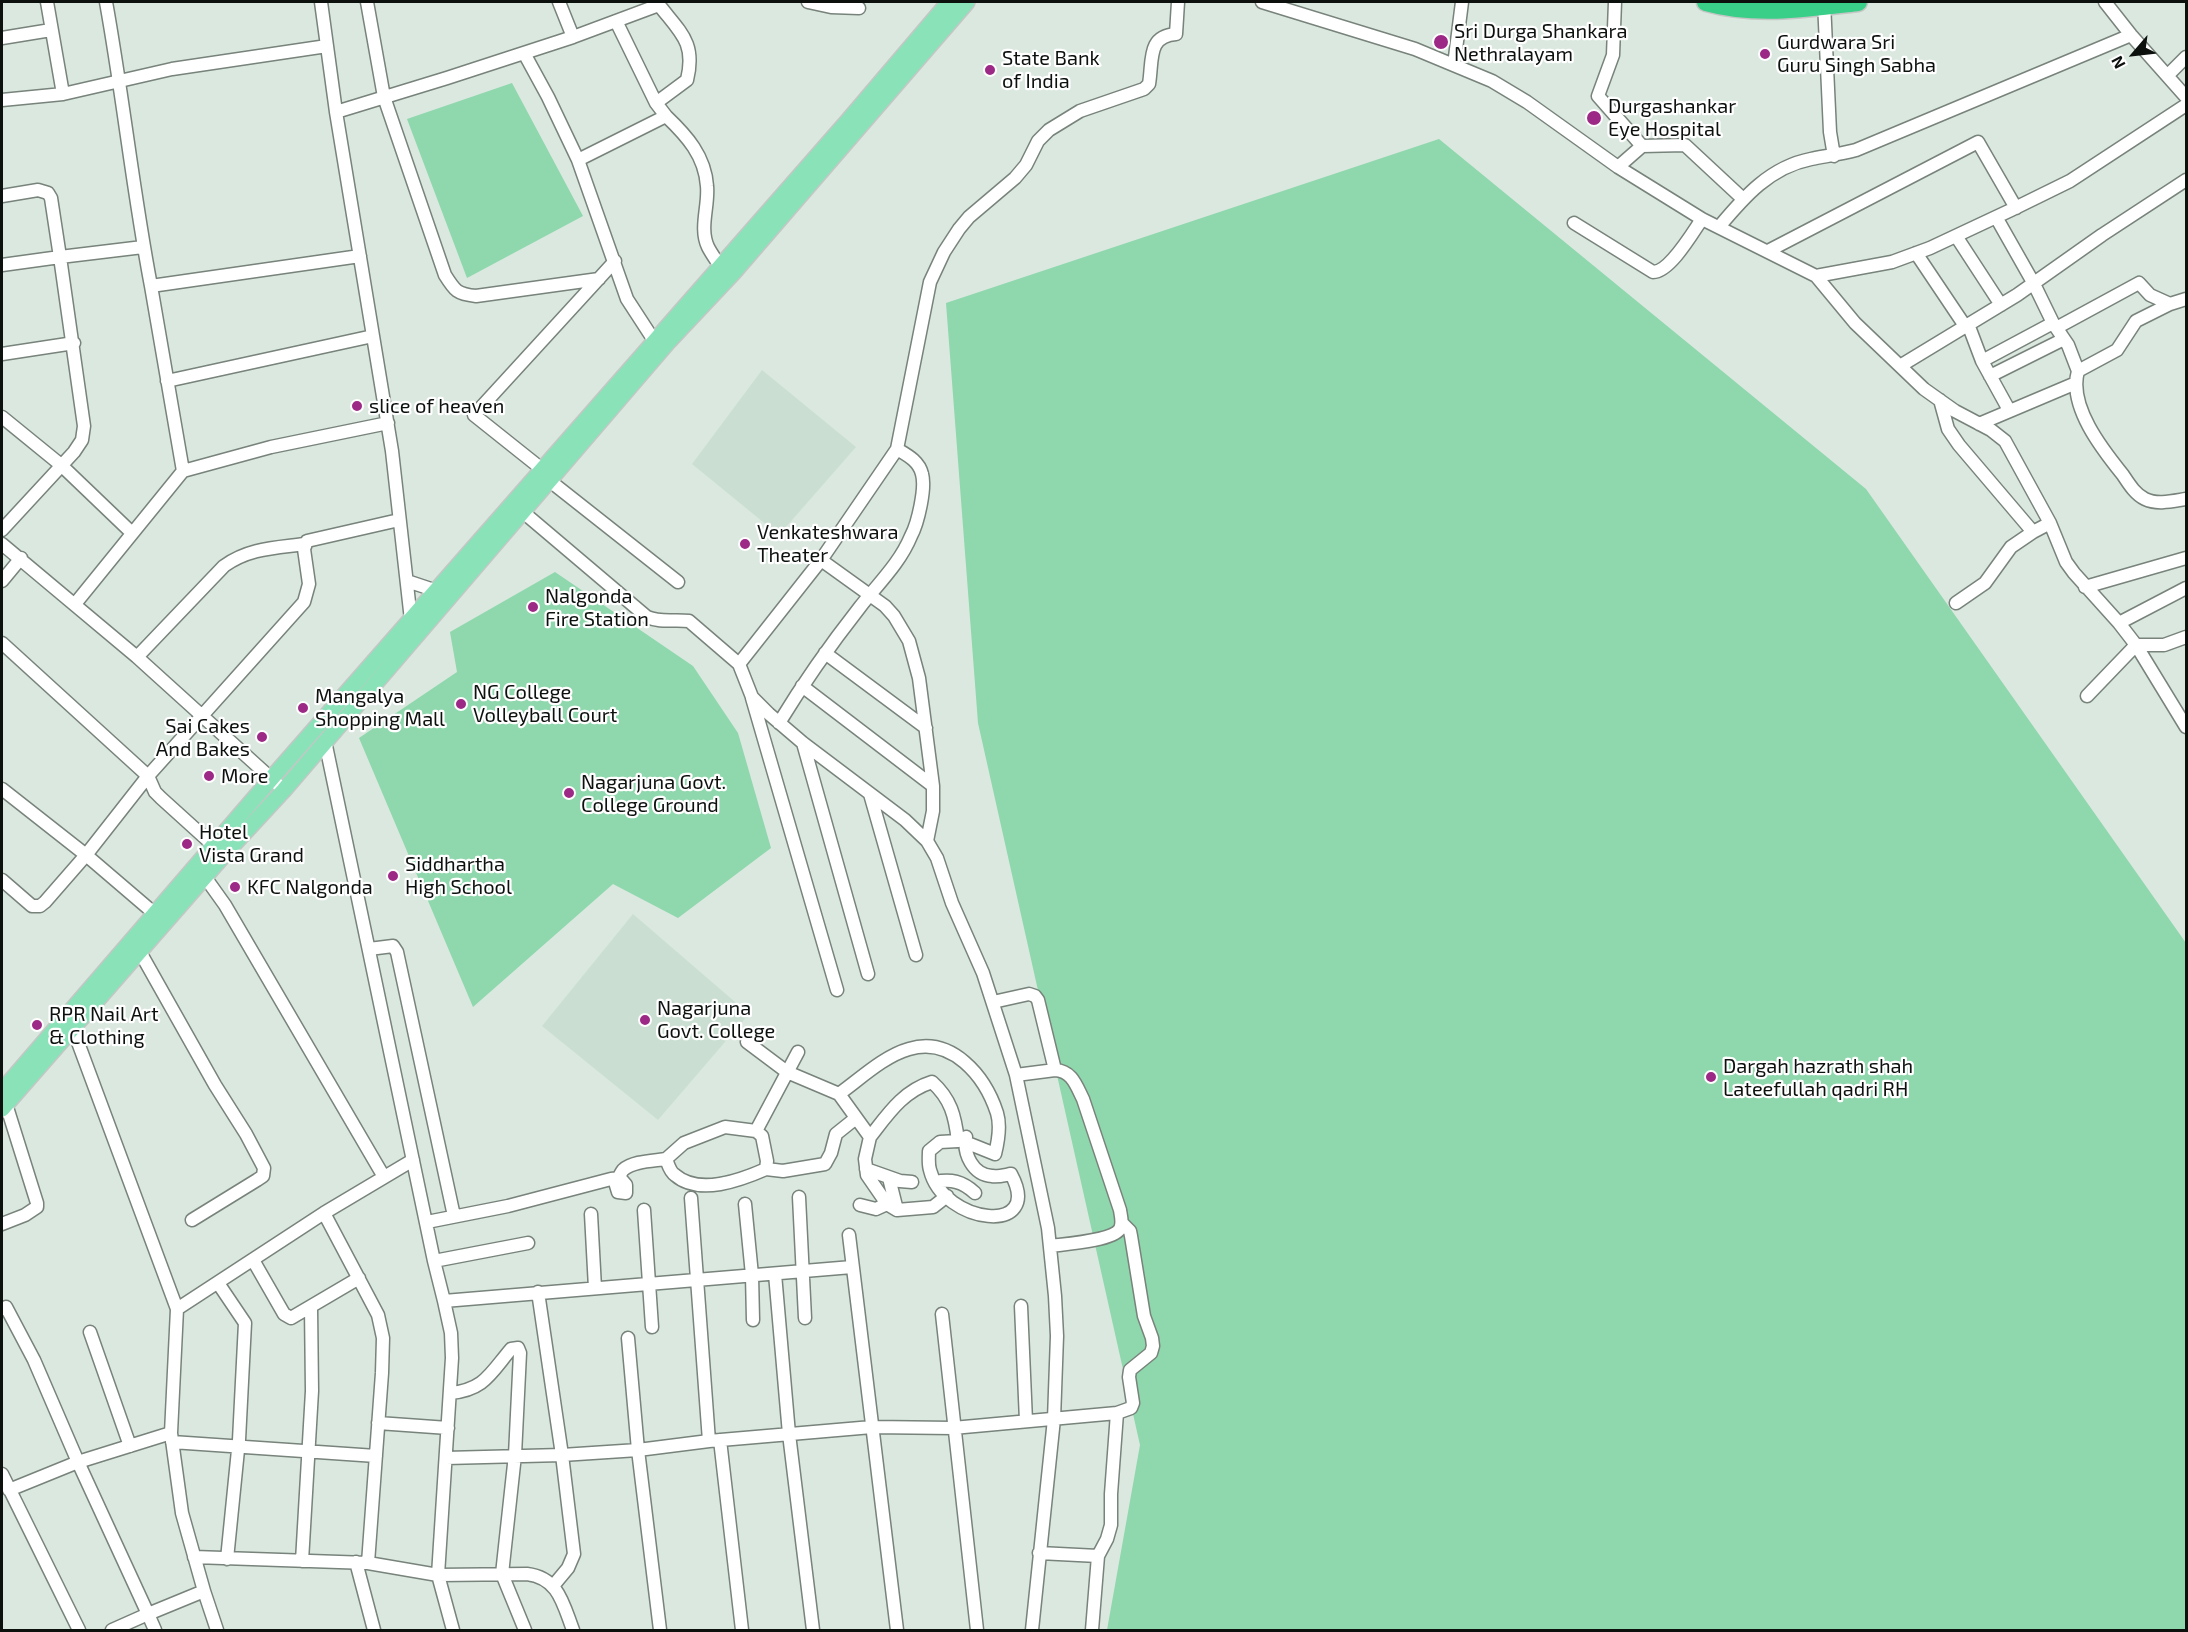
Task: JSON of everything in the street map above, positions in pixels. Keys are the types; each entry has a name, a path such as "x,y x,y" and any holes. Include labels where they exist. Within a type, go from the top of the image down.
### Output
{"highway":[{"path":"1706,2 1744,9 1775,10 1858,2"}],"main road":[{"path":"3,1101 72,1029 284,790 523,512 546,475 655,342 840,131 949,2"},
{"path":"3,1101 155,914 271,778 437,591 733,273 967,2"}],"street":[{"path":"47,2 63,94"},
{"path":"106,2 120,81 143,247 183,471"},
{"path":"321,2 336,112 388,423 411,620"},
{"path":"367,2 384,97 445,275 454,289 462,295 476,296 599,279"},
{"path":"559,2 573,37"},
{"path":"808,2 831,7 859,8"},
{"path":"739,664 821,560 897,449 930,282 944,252 969,217 1015,178 1026,165 1038,141 1049,130 1080,111 1144,89 1149,84 1155,43 1164,35 1176,34 1178,2"},
{"path":"1262,2 1415,50 1492,81 1527,102 1618,167 1702,219 1816,276 1855,323 1924,389 1999,435 2005,441 2050,524 2066,562 2085,587 2119,622 2185,720"},
{"path":"1454,64 1462,2"},
{"path":"1616,2 1613,55 1598,96 1642,146"},
{"path":"2105,2 2131,35 2187,97"},
{"path":"1825,4 1830,132 1834,156"},
{"path":"336,112 573,37 660,5 680,32 690,51 691,63 687,80 656,102"},
{"path":"616,21 656,102 666,116 689,138 704,171 707,186 705,238 720,266"},
{"path":"2,38 51,30"},
{"path":"1719,227 1742,198 1767,178 1792,165 1809,159 1856,150 2131,35"},
{"path":"2,100 63,94 172,69 327,46"},
{"path":"524,53 578,160 627,299 655,342"},
{"path":"2168,75 2187,57"},
{"path":"1816,276 1892,262 1956,236 2070,181 2187,105"},
{"path":"578,160 666,116"},
{"path":"1768,251 1978,142 2016,208"},
{"path":"1618,167 1642,146 1685,145 1742,198"},
{"path":"1900,366 2034,284 2102,235 2187,180"},
{"path":"2,196 38,190 48,193 51,198 74,343 84,426 81,440 2,530"},
{"path":"1996,217 2064,339 2077,377 2083,414 2091,431 2136,493 2157,502 2187,499"},
{"path":"1574,223 1653,272 1658,272 1668,265 1702,219"},
{"path":"1956,236 2001,305"},
{"path":"2,265 143,247"},
{"path":"1916,253 1966,325 1982,361 2009,410"},
{"path":"151,286 360,256"},
{"path":"615,261 474,415 678,582"},
{"path":"1982,361 2139,282 2150,295 2170,304"},
{"path":"1979,424 2077,377 2117,350 2136,321 2170,304 2187,299"},
{"path":"167,381 373,336"},
{"path":"1990,376 2064,339"},
{"path":"2,354 74,343"},
{"path":"1940,400 1948,429 1959,445 2033,532"},
{"path":"2,417 61,465 132,533"},
{"path":"75,604 183,471 271,447 388,423"},
{"path":"779,723 825,653 890,570 912,535 922,496 923,477 914,460 897,449"},
{"path":"523,512 647,618 657,622 689,621 739,664 752,697 837,990"},
{"path":"137,657 224,566 234,559 254,550 305,544 311,539 399,520"},
{"path":"1956,603 1985,583 2011,547 2050,524"},
{"path":"2,544 137,657 284,790"},
{"path":"2,880 26,902 32,906 40,906 86,855 148,776 304,602 309,584 305,544"},
{"path":"2,581 21,558"},
{"path":"821,560 870,594 894,616 909,641 919,678 933,786 933,811 927,841"},
{"path":"2085,587 2185,563"},
{"path":"407,581 437,591"},
{"path":"2119,622 2187,588"},
{"path":"2087,696 2136,645 2164,645 2187,637"},
{"path":"2,643 148,776 155,792 214,846"},
{"path":"825,653 926,728"},
{"path":"802,686 933,786"},
{"path":"752,697 803,743 905,820 927,841 937,858 952,903 983,973 1016,1075 1048,1228 1057,1336 1054,1419 1032,1630"},
{"path":"325,741 451,1333 450,1393 438,1575 453,1630"},
{"path":"803,743 868,974"},
{"path":"2,789 86,855 155,914"},
{"path":"870,794 916,955"},
{"path":"205,877 237,925 384,1176"},
{"path":"369,949 390,945 398,952 454,1216"},
{"path":"140,952 264,1168 263,1176 192,1220"},
{"path":"993,1002 1029,994 1035,996 1055,1070"},
{"path":"72,1029 177,1309 172,1437 182,1513 217,1630"},
{"path":"747,1042 787,1072 839,1094 870,1137"},
{"path":"839,1094 884,1062 908,1049 927,1046 940,1047 960,1057 978,1076 998,1114 998,1142 995,1154 961,1145 940,1142 929,1151 929,1168 934,1182 946,1196 976,1215 991,1217 1006,1213 1015,1207 1019,1198 1017,1186 1011,1174 1005,1181 980,1173 973,1166 961,1145 953,1111 943,1092 932,1082 920,1086 903,1097 870,1137 865,1159 867,1175 874,1188 892,1207"},
{"path":"756,1131 798,1052"},
{"path":"446,1458 562,1455 638,1450 714,1440 872,1427 953,1428 1117,1413 1128,1410 1133,1406 1130,1370 1151,1353 1153,1346 1144,1316 1130,1231 1122,1223 1120,1210 1083,1099 1068,1073 1055,1070 1016,1075"},
{"path":"2,1224 32,1211 37,1203 3,1101"},
{"path":"666,1159 673,1174 694,1184 728,1183 766,1169 783,1171 825,1164 831,1153 836,1134 856,1118"},
{"path":"427,1222 508,1206 592,1183 620,1178 623,1171 637,1164 666,1159 684,1143 725,1127 756,1131 762,1136 767,1161 766,1169"},
{"path":"177,1309 384,1176 413,1160"},
{"path":"866,1169 889,1178 912,1182"},
{"path":"889,1178 892,1207"},
{"path":"934,1182 961,1181 975,1192"},
{"path":"861,1205 876,1209 933,1207 946,1196"},
{"path":"799,1197 805,1318"},
{"path":"691,1198 714,1440 742,1630"},
{"path":"745,1204 752,1275 753,1320"},
{"path":"644,1210 652,1327"},
{"path":"324,1214 378,1315 383,1338 376,1456 362,1563 374,1630"},
{"path":"591,1214 595,1288"},
{"path":"1050,1246 1107,1237 1117,1232 1122,1223"},
{"path":"849,1235 897,1630"},
{"path":"434,1261 528,1243"},
{"path":"253,1260 287,1317 294,1317 359,1278"},
{"path":"444,1301 852,1268"},
{"path":"775,1274 789,1434 813,1630"},
{"path":"218,1283 245,1323 238,1446 227,1559"},
{"path":"538,1292 574,1554 568,1568 553,1586"},
{"path":"3,1305 34,1360 155,1630"},
{"path":"1021,1306 1026,1420"},
{"path":"302,1562 313,1352 311,1307"},
{"path":"942,1314 977,1630"},
{"path":"90,1332 130,1446"},
{"path":"628,1338 638,1450 660,1630"},
{"path":"450,1393 468,1391 480,1384 511,1349 518,1348 520,1353 515,1455 502,1574 525,1630"},
{"path":"1092,1630 1098,1556 1111,1525 1117,1413"},
{"path":"378,1423 448,1428"},
{"path":"9,1490 78,1462 130,1446 172,1437 238,1446 376,1456"},
{"path":"2,1474 79,1630"},
{"path":"1040,1553 1098,1556"},
{"path":"194,1557 362,1563 438,1575 540,1576 553,1586 560,1597 573,1630"},
{"path":"112,1630 204,1592"}],"shaded area":[{"path":"762,370 856,447 779,535 692,464"},
{"name":"Nagarjuna Govt. College","path":"633,914 749,1014 658,1120 542,1026"}],"green space":[{"path":"512,83 583,216 467,278 407,119"},
{"path":"1439,139 1866,489 2186,943 2186,1630 1107,1630 1140,1445 978,723 946,303"},
{"name":"Nagarjuna Govt. College Ground","path":"555,572 693,666 738,733 771,848 678,918 613,884 473,1007 359,738 457,672 450,632"}],"place":[{"name":"Sri Durga Shankara Nethralayam","path":"1441,42"},
{"name":"Gurdwara Sri Guru Singh Sabha","path":"1765,54"},
{"name":"State Bank of India","path":"990,70"},
{"name":"Durgashankar Eye Hospital","path":"1594,118"},
{"name":"slice of heaven","path":"357,406"},
{"name":"Venkateshwara Theater","path":"745,544"},
{"name":"Nalgonda Fire Station","path":"533,607"},
{"name":"NG College Volleyball Court","path":"461,704"},
{"name":"Mangalya Shopping Mall","path":"303,708"},
{"name":"Sai Cakes And Bakes","path":"262,737"},
{"name":"More","path":"209,776"},
{"name":"Nagarjuna Govt. College Ground","path":"569,793"},
{"name":"Hotel Vista Grand","path":"187,844"},
{"name":"Siddhartha High School","path":"393,876"},
{"name":"KFC Nalgonda","path":"235,887"},
{"name":"Nagarjuna Govt. College","path":"645,1020"},
{"name":"RPR Nail Art & Clothing","path":"37,1025"},
{"name":"Dargah hazrath shah Lateefullah qadri RH","path":"1711,1077"}]}
